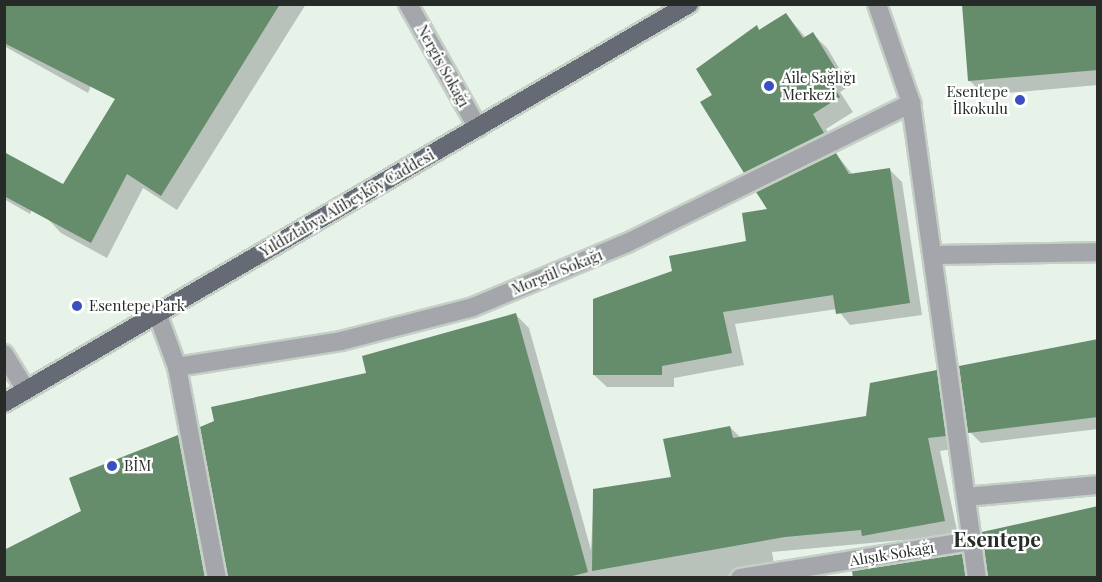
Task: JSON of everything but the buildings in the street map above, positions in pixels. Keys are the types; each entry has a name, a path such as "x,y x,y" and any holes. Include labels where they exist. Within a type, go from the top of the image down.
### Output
{"main road":[{"name":"Yıldıztabya Alibeyköy Caddesi","path":"4,403 690,4"}],"street":[{"name":"Nergis Sokağı","path":"408,4 478,128"},
{"path":"877,4 911,103 978,578"},
{"name":"Morgül Sokağı","path":"177,367 341,341 473,307 627,243 911,103"},
{"path":"932,255 1098,252"},
{"path":"157,313 177,367 217,578"},
{"path":"4,354 26,390"},
{"path":"966,497 1098,485"},
{"name":"Alışık Sokağı","path":"740,578 972,541"}],"place":[{"name":"Aile Sağlığı Merkezi","path":"769,86"},
{"name":"Esentepe İlkokulu","path":"1020,100"},
{"name":"Esentepe Park","path":"77,306"},
{"name":"BİM","path":"112,466"}],"district":[{"name":"Esentepe","path":"997,538"}]}
